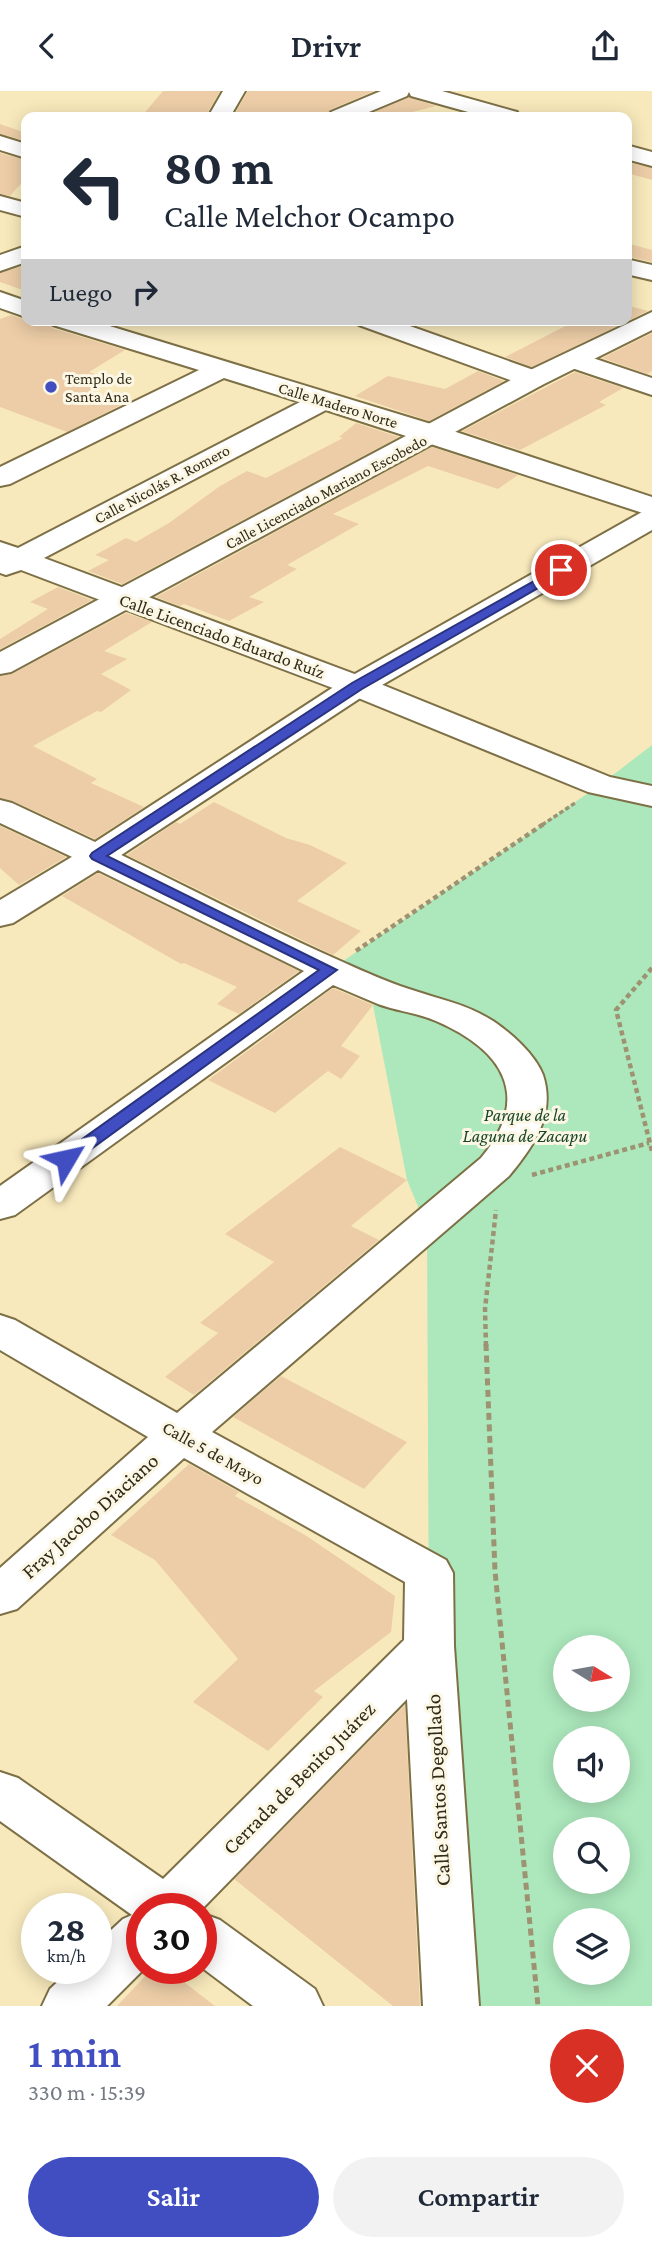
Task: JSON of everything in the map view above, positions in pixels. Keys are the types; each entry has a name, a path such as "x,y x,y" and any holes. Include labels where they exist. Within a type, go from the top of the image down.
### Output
{"street":[{"path":"222,112 234,91"},
{"path":"351,112 399,91"},
{"path":"419,91 492,112"},
{"path":"0,143 21,149"},
{"path":"0,203 21,209"},
{"path":"0,264 21,255"},
{"path":"632,268 652,273"},
{"path":"0,300 21,307"},
{"name":"Calle Licenciado Mariano Escobedo","path":"0,665 533,379 652,320"},
{"name":"Calle Madero Norte","path":"82,326 433,434 652,507"},
{"path":"385,326 533,379"},
{"path":"575,360 652,387"},
{"path":"0,478 222,369"},
{"name":"Calle Nicolás R. Romero","path":"7,559 324,400"},
{"path":"0,915 97,856 357,686 652,518"},
{"name":"Calle Licenciado Eduardo Ruíz","path":"7,559 357,686 600,785 652,796"},
{"name":"Fray Jacobo Diaciano","path":"0,810 330,970 394,997 448,1012 480,1029 506,1050 523,1074 527,1099 524,1123 514,1144 495,1167 427,1228 180,1435 0,1596"},
{"path":"0,1206 330,970"},
{"name":"Calle 5 de Mayo","path":"0,1330 180,1435 429,1573"},
{"name":"Calle Santos Degollado","path":"429,1573 429,1646 451,2006"},
{"name":"Cerrada de Benito Juárez","path":"182,1893 429,1646"},
{"path":"0,1793 143,1893"},
{"path":"217,1948 295,2006"},
{"path":"70,2006 126,1951"}],"path":[{"path":"330,970 600,785"},
{"path":"652,968 616,1010 652,1151"},
{"path":"522,1182 532,1175 557,1167 649,1143"},
{"path":"501,1205 495,1212 485,1309 495,1571 538,2006"}],"green space":[{"name":"Parque de la Laguna de Zacapu","path":"652,745 652,2006 451,2006 429,1646 427,1228 407,1180 373,1005 392,998 330,970 600,785"}],"building":[{"path":"163,91 220,91 208,112 145,112"},
{"path":"248,91 374,91 329,112 236,112"},
{"path":"409,97 436,106 413,112 374,112"},
{"path":"0,124 21,131 21,140 0,134"},
{"path":"0,153 21,159 21,184 10,196 0,194"},
{"path":"632,163 652,168 652,180 632,174"},
{"path":"632,245 652,250 652,262 632,257"},
{"path":"21,267 21,289 0,282 0,273"},
{"path":"632,307 648,311 632,319"},
{"name":"Templo de Santa Ana","path":"11,315 21,318 21,326 51,326 125,350 89,372 113,381 90,392 123,404 67,432 0,407 0,319"},
{"path":"565,326 617,326 532,367 505,357"},
{"path":"652,333 652,371 647,374 602,358"},
{"path":"478,371 504,381 429,421 355,396 388,376 445,389"},
{"path":"575,372 623,388 599,402 606,405 520,450 462,431"},
{"path":"356,423 399,437 122,584 88,571 109,560 95,555 126,538 136,542 247,471 266,478 343,438 339,437"},
{"path":"432,447 518,475 498,489 428,466 333,514 359,524 287,565 297,569 249,597 264,602 229,621 156,597"},
{"path":"58,587 92,600 0,649 0,639 48,609 30,602"},
{"path":"126,613 152,622 104,651 127,659 101,674 131,690 101,712 97,711 33,746 97,779 91,783 144,807 95,839 13,801 0,798 0,676 12,674"},
{"path":"214,802 286,838 310,845 347,863 297,901 361,931 333,955 127,855 176,822 180,824"},
{"path":"0,826 66,857 19,885 0,868"},
{"path":"98,873 299,971 239,1014 217,1004 237,987 181,964 62,896"},
{"path":"333,988 373,1005 341,1046 360,1056 341,1079 328,1071 275,1113 208,1080"},
{"path":"340,1147 407,1180 351,1226 379,1240 194,1395 165,1377 218,1333 200,1323 274,1262 225,1234"},
{"path":"281,1376 407,1442 364,1489 233,1417"},
{"path":"189,1464 239,1492 235,1496 305,1535 395,1596 391,1632 314,1691 323,1697 268,1751 193,1702 238,1659 155,1560 111,1535"},
{"path":"405,1705 420,2006 393,2006 234,1879"},
{"path":"138,1984 186,1984 215,2006 117,2006"}],"place":[{"name":"Templo de Santa Ana","path":"51,387"}],"route":[{"path":"66,1159 330,970 97,856 357,686 561,570"}]}
